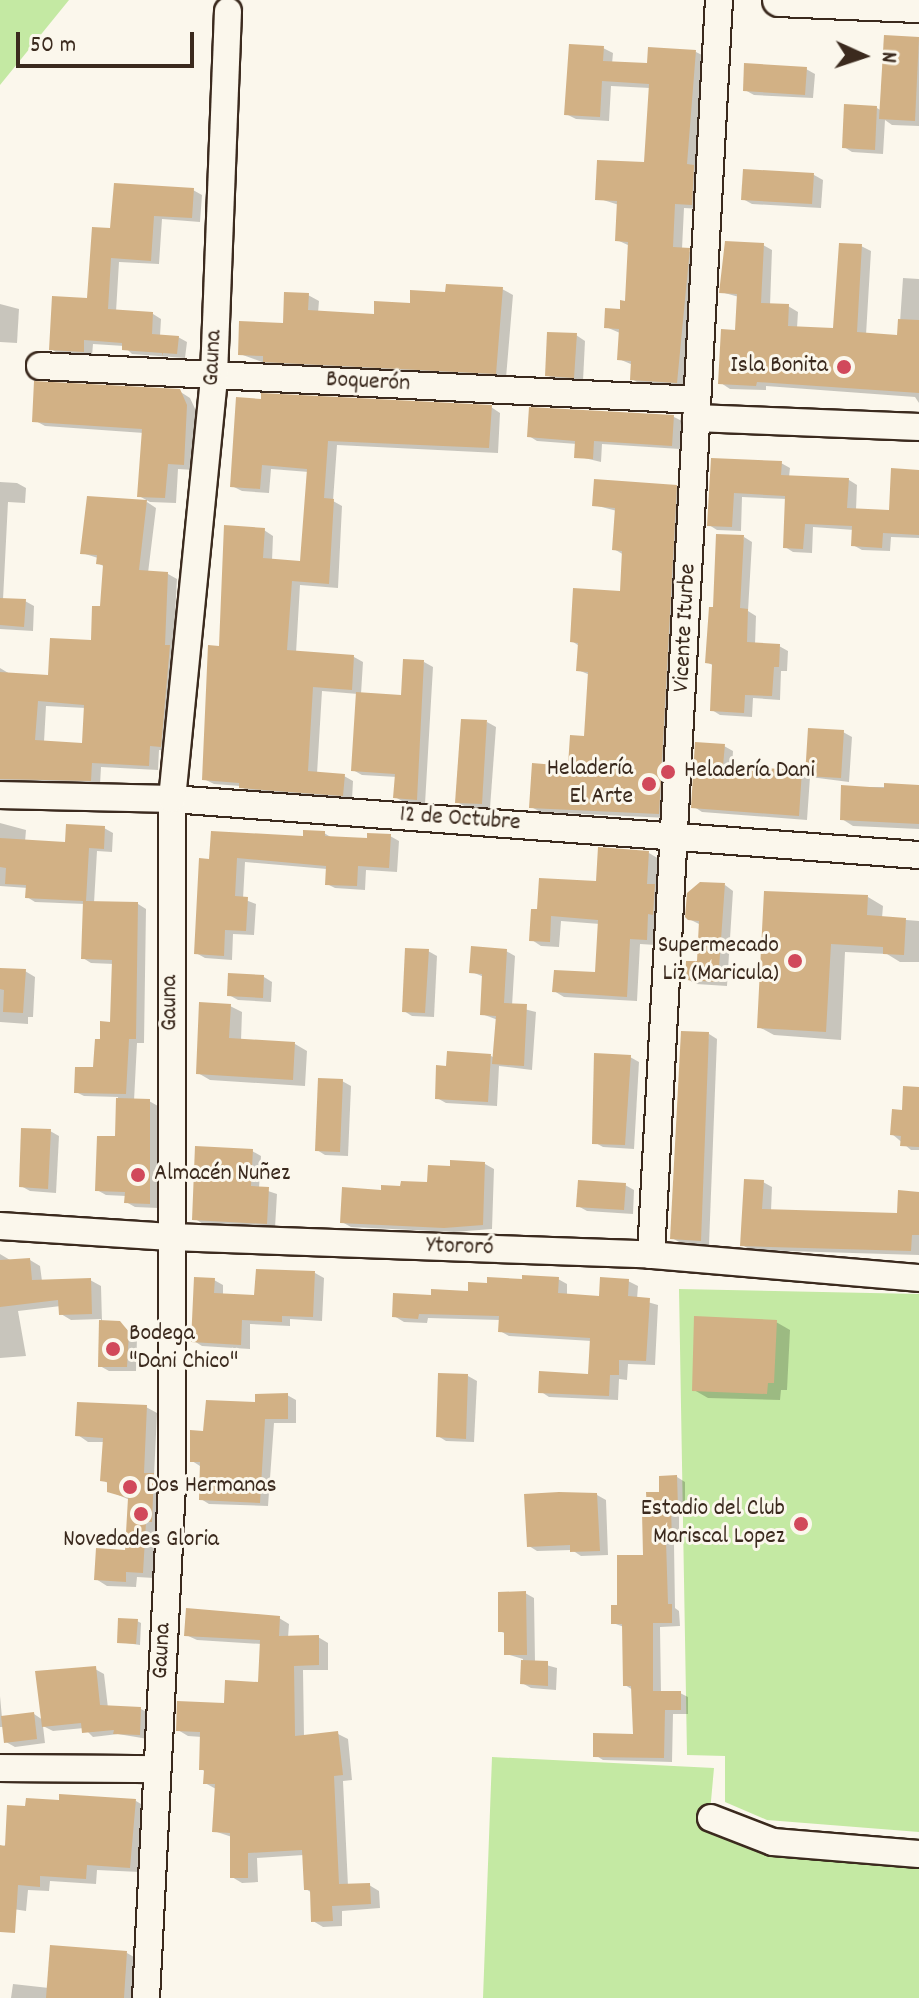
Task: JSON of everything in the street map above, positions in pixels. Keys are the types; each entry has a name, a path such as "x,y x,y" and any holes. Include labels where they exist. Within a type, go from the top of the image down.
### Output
{"street":[{"name":"Vicente Iturbe","path":"651,1255 719,0"},
{"path":"779,0 919,6"},
{"name":"Gauna","path":"146,1998 172,1485 172,799 214,375 228,11"},
{"name":"Boquerón","path":"40,366 214,375 919,427"},
{"name":"12 de Octubre","path":"0,795 172,799 919,855"},
{"name":"Ytororó","path":"0,1226 171,1237 651,1255 919,1278"},
{"path":"0,1768 156,1769"},
{"path":"711,1818 773,1842 919,1854"}],"green space":[{"path":"0,0 69,0 0,85"},
{"name":"Estadio del Club Mariscal Lopez","path":"679,1289 919,1294 919,1832 767,1820 725,1802 725,1756 687,1755"},
{"path":"492,1757 714,1768 709,1823 919,1864 919,1998 483,1998"}],"building":[{"path":"884,35 919,37 915,121 879,119"},
{"path":"569,44 604,46 603,61 647,63 648,47 696,50 687,164 694,165 692,205 675,204 673,247 690,248 677,383 630,380 631,361 617,360 619,329 604,328 605,308 620,309 620,300 625,301 628,242 615,241 617,201 595,200 597,160 644,162 649,84 602,81 600,117 564,115"},
{"path":"744,63 807,67 805,95 743,91"},
{"path":"844,104 877,106 875,150 842,148"},
{"path":"743,169 814,173 812,204 741,200"},
{"path":"114,183 194,188 192,218 154,216 151,261 111,258 108,309 153,312 152,334 179,336 177,354 163,353 162,356 162,353 122,350 122,343 84,340 84,352 49,350 52,296 87,298 92,227 110,228"},
{"path":"725,241 764,243 761,303 789,304 788,326 833,328 839,243 862,244 857,332 897,335 898,319 919,320 919,393 757,382 756,386 718,384 721,329 735,330 737,294 719,293"},
{"path":"446,284 503,287 496,374 263,362 263,356 238,355 239,321 283,323 284,292 309,293 308,310 374,314 374,301 410,303 410,290 445,292"},
{"path":"547,332 577,333 574,378 545,376"},
{"path":"34,381 180,389 187,405 184,465 168,464 165,498 137,497 142,429 32,422"},
{"path":"261,393 492,405 489,448 328,441 324,498 334,499 329,584 292,581 287,650 354,655 352,690 313,687 308,771 345,774 343,796 239,788 239,783 202,780 208,645 219,646 224,525 265,528 263,558 300,561 307,469 262,465 260,489 230,487 236,397 261,399"},
{"path":"529,407 674,415 672,446 594,441 593,459 574,458 575,441 527,437"},
{"path":"711,458 782,461 781,475 849,478 847,508 889,510 891,468 919,470 919,535 883,533 882,548 851,546 852,526 805,524 803,549 783,548 785,496 734,493 732,527 707,526"},
{"path":"594,479 677,485 659,814 529,808 532,763 568,766 570,735 584,736 588,672 576,671 578,643 570,642 573,588 620,591 622,551 612,550 615,508 592,506"},
{"path":"87,496 147,500 139,570 168,572 165,645 170,645 161,747 150,746 149,766 92,763 91,781 0,779 0,672 48,675 50,638 91,640 92,606 100,606 103,565 96,564 97,555 80,554","holes":["38,701 84,705 82,743 35,740"]},
{"path":"716,534 744,535 740,608 748,609 747,642 780,644 779,667 774,667 772,696 745,695 744,713 710,711 712,664 705,663 709,607 713,607"},
{"path":"0,598 26,599 24,627 0,625"},
{"path":"403,659 424,660 417,800 393,798 395,774 351,771 356,692 401,695"},
{"path":"461,719 487,720 482,804 455,803"},
{"path":"808,728 844,730 841,778 805,776"},
{"path":"695,742 725,744 723,766 802,770 799,816 691,808"},
{"path":"884,783 919,785 919,824 840,820 841,785 884,788"},
{"path":"66,824 105,826 104,849 89,848 86,901 138,902 136,1039 129,1039 126,1094 74,1093 75,1067 93,1067 95,1039 100,1039 100,1021 110,1022 112,960 81,959 83,901 25,898 26,885 5,884 6,868 0,867 0,838 65,842"},
{"path":"303,830 325,831 325,836 367,838 367,833 391,834 389,868 358,866 357,886 325,885 326,866 237,858 235,896 248,897 246,931 225,930 224,956 194,954 199,858 209,859 211,831 303,836"},
{"path":"598,847 649,851 647,884 655,884 653,915 648,914 647,940 630,939 627,997 552,992 554,970 595,972 598,920 551,916 550,942 529,941 531,909 537,909 539,878 596,881"},
{"path":"700,882 725,883 718,982 685,980 686,961 697,961 699,921 685,917 687,893"},
{"name":"Supermecado Liz (Maricula)","path":"764,891 868,895 867,915 906,918 904,955 883,954 883,947 831,944 826,1032 757,1028"},
{"path":"471,946 507,949 504,1003 527,1004 524,1066 492,1064 496,1016 480,1015 482,974 469,973"},
{"path":"405,948 429,949 425,1013 402,1012"},
{"path":"0,968 26,969 23,1013 3,1012 4,990 0,989"},
{"path":"228,973 264,975 263,998 227,996"},
{"path":"199,1002 231,1004 229,1038 295,1042 293,1080 196,1074"},
{"path":"681,1031 709,1032 701,1241 670,1239"},
{"path":"447,1051 491,1054 488,1102 435,1099 436,1065 446,1066"},
{"path":"594,1053 631,1055 625,1145 592,1144"},
{"path":"318,1078 343,1079 340,1152 315,1151"},
{"path":"903,1086 919,1087 919,1147 900,1146 901,1136 890,1135 892,1109 902,1110"},
{"path":"116,1098 150,1099 150,1204 124,1203 125,1192 95,1191 97,1136 115,1136"},
{"path":"21,1128 51,1129 48,1189 19,1187"},
{"path":"195,1146 253,1149 251,1186 269,1187 267,1224 192,1220"},
{"path":"450,1160 485,1162 483,1225 444,1228 340,1223 342,1187 381,1190 381,1185 400,1186 401,1181 427,1182 428,1165 450,1166"},
{"path":"744,1179 764,1180 762,1209 897,1213 898,1190 919,1192 919,1235 912,1235 911,1251 740,1246"},
{"path":"578,1180 626,1183 624,1210 576,1207"},
{"path":"30,1258 32,1280 91,1278 92,1314 59,1315 58,1300 0,1307 0,1260"},
{"path":"256,1269 315,1271 313,1317 282,1316 282,1322 242,1320 241,1345 191,1342 194,1277 215,1278 214,1293 254,1295"},
{"path":"522,1275 559,1277 558,1293 599,1296 600,1277 629,1279 628,1296 650,1298 646,1361 619,1360 619,1375 610,1375 609,1396 538,1393 539,1371 588,1374 590,1338 498,1332 499,1316 419,1314 418,1319 392,1317 393,1293 431,1295 431,1289 468,1291 468,1282 487,1283 487,1277 522,1279"},
{"path":"694,1316 777,1320 774,1383 768,1383 767,1394 692,1391"},
{"name":"Bodega \"Dani Chico\"","path":"99,1320 120,1321 129,1332 127,1367 98,1367"},
{"path":"438,1373 468,1374 466,1439 436,1437"},
{"path":"288,1393 288,1419 265,1419 260,1503 199,1500 200,1462 190,1462 190,1430 203,1431 206,1400 255,1402 255,1394"},
{"path":"77,1402 147,1405 144,1473 154,1473 152,1522 146,1522 143,1573 126,1572 126,1582 94,1580 96,1548 125,1550 128,1498 107,1492 107,1482 100,1481 103,1438 75,1436"},
{"path":"677,1475 678,1508 671,1508 672,1541 666,1541 668,1604 672,1604 672,1623 653,1623 653,1691 681,1691 681,1710 665,1710 664,1758 593,1757 593,1733 633,1734 631,1686 623,1686 622,1624 611,1624 611,1605 617,1605 617,1555 643,1555 642,1512 647,1512 646,1492 659,1492 659,1476"},
{"path":"597,1493 600,1551 570,1552 570,1545 527,1547 524,1494"},
{"path":"526,1591 527,1655 504,1655 504,1632 498,1632 498,1592"},
{"path":"186,1608 280,1616 279,1636 319,1635 319,1665 294,1666 295,1736 338,1731 343,1775 334,1776 339,1884 370,1883 371,1904 332,1906 333,1921 311,1922 310,1890 304,1890 302,1850 248,1853 248,1878 230,1878 230,1833 212,1832 215,1784 203,1784 204,1770 199,1770 200,1732 176,1731 177,1701 224,1703 225,1680 258,1682 260,1640 184,1636"},
{"path":"118,1618 138,1619 136,1644 117,1643"},
{"path":"521,1660 548,1661 548,1686 520,1684"},
{"path":"96,1666 100,1705 141,1707 140,1735 113,1734 114,1730 82,1733 81,1723 42,1727 35,1671"},
{"path":"34,1712 37,1739 4,1743 1,1716"},
{"path":"59,1794 136,1799 130,1868 87,1865 86,1879 40,1876 40,1887 18,1885 15,1933 0,1932 0,1845 5,1846 7,1805 25,1806 26,1798 59,1800"},
{"path":"50,1945 127,1951 124,1998 46,1998"}],"place":[{"name":"Isla Bonita","path":"844,367"},
{"name":"Heladería Dani","path":"668,772"},
{"name":"Heladería El Arte","path":"649,784"},
{"name":"Supermecado Liz (Maricula)","path":"795,961"},
{"name":"Almacén Nuñez","path":"138,1175"},
{"name":"Bodega \"Dani Chico\"","path":"113,1349"},
{"name":"Dos Hermanas","path":"130,1487"},
{"name":"Novedades Gloria","path":"141,1514"},
{"name":"Estadio del Club Mariscal Lopez","path":"801,1524"}]}
